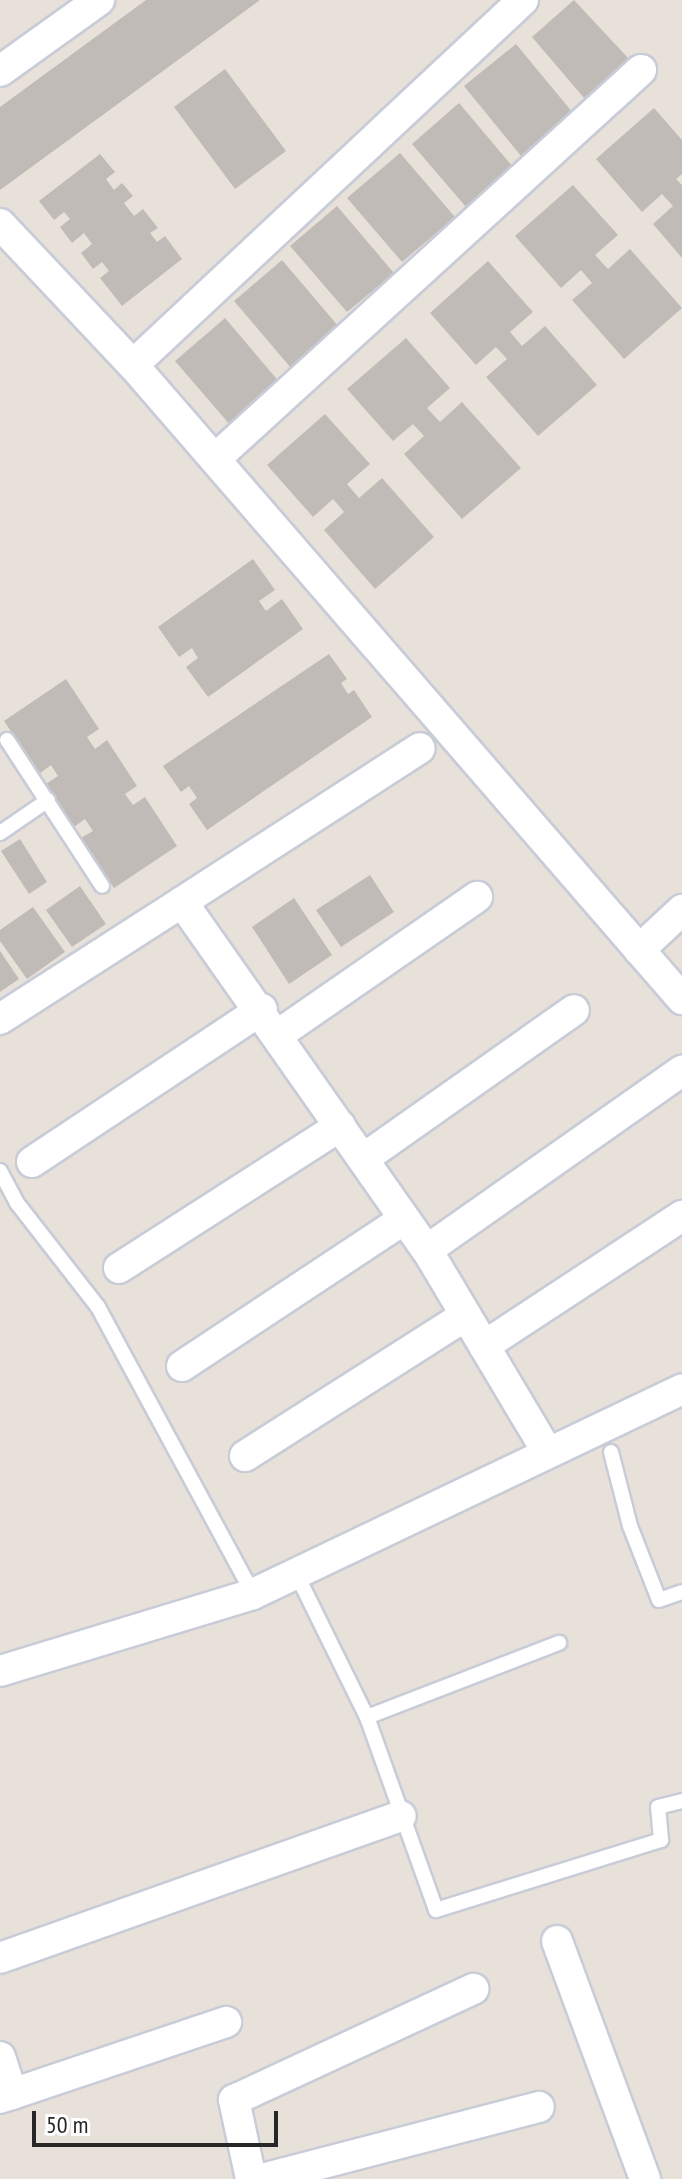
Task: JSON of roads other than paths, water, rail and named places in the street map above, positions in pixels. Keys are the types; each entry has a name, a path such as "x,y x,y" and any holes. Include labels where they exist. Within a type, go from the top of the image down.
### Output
{"street":[{"path":"0,71 99,0"},
{"path":"133,365 523,0"},
{"path":"215,459 641,70"},
{"path":"0,224 133,365 682,999"},
{"path":"0,1019 420,748"},
{"path":"279,1034 477,897"},
{"path":"182,902 262,1009 427,1250 548,1453"},
{"path":"639,950 682,910"},
{"path":"32,1162 262,1009"},
{"path":"363,1159 574,1010"},
{"path":"427,1250 682,1071"},
{"path":"119,1268 340,1126"},
{"path":"484,1346 682,1216"},
{"path":"182,1366 404,1219"},
{"path":"245,1456 466,1315"},
{"path":"0,1671 253,1594 682,1389"},
{"path":"0,1958 401,1816"},
{"path":"557,1941 645,2179"},
{"path":"251,2179 234,2100 473,1989"},
{"path":"0,2057 6,2096 226,2022"},
{"path":"262,2179 539,2107"}],"lane":[{"path":"7,740 102,886"},
{"path":"0,833 48,800"},
{"path":"0,1171 17,1203 98,1307 253,1594"},
{"path":"611,1452 630,1526 659,1600 682,1592"},
{"path":"296,1573 367,1717 436,1910 661,1840 658,1807 682,1801"},
{"path":"367,1717 559,1643"}]}
